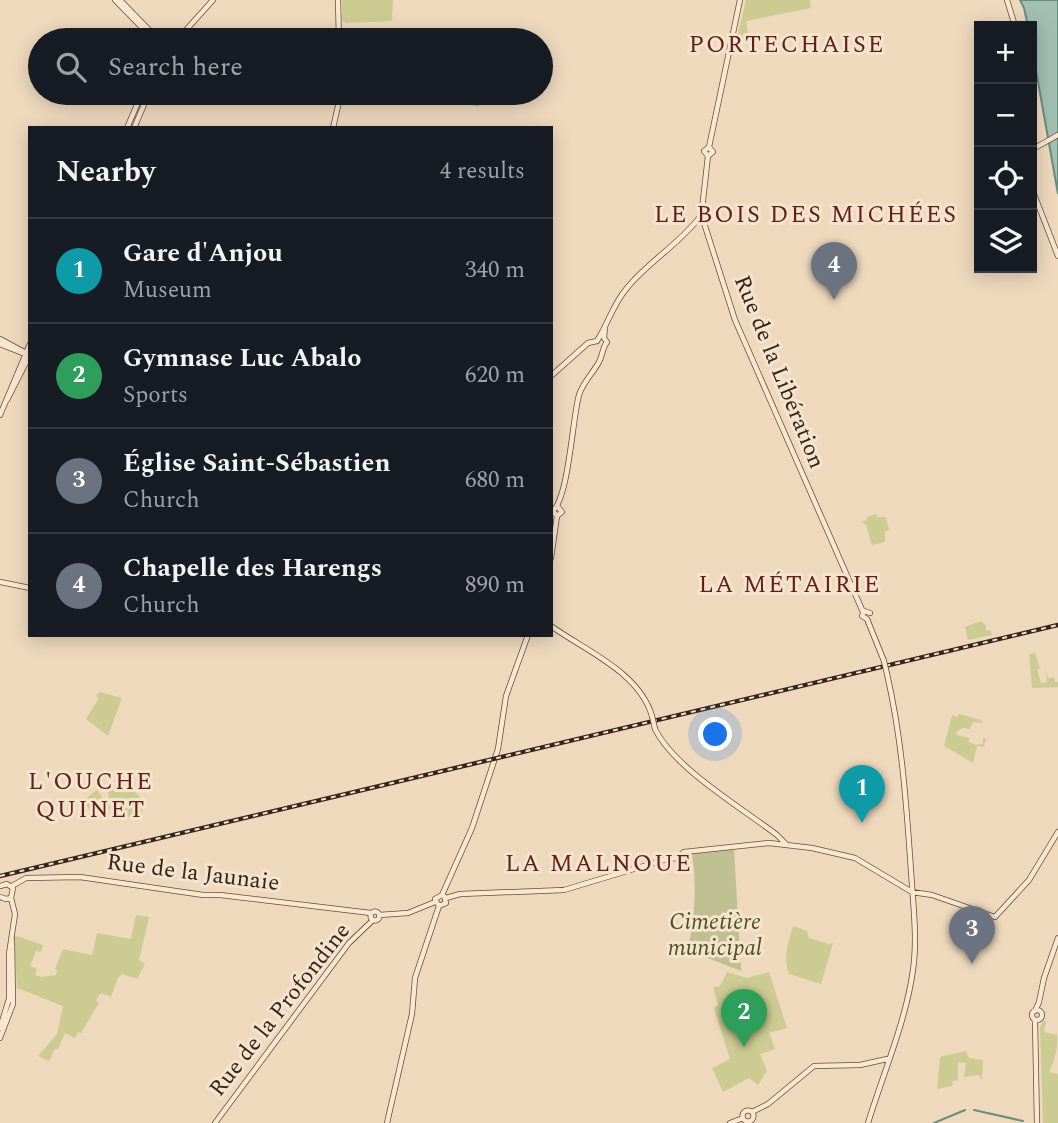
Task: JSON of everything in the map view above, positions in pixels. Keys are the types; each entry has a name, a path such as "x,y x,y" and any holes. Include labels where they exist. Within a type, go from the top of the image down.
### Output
{"street":[{"path":"117,0 145,28"},
{"path":"188,28 214,0"},
{"path":"338,0 339,28"},
{"path":"600,339 614,307 628,286 701,218 696,212 702,209 708,156 713,152 709,147 740,0"},
{"path":"1007,0 1013,21"},
{"path":"128,126 137,105"},
{"path":"135,126 144,105"},
{"path":"334,126 339,105"},
{"path":"1037,148 1058,135"},
{"path":"1037,202 1058,256"},
{"name":"Rue de la Libération","path":"701,218 735,320 828,537 863,612 870,613 867,620 884,661 899,736 912,892"},
{"path":"553,374 588,343 600,339 607,342 603,346 601,358 580,393 558,508 562,512 557,516 553,544"},
{"path":"0,342 26,353 0,415"},
{"path":"0,582 28,588"},
{"path":"553,627 629,680 645,698 655,729 664,743 683,763 786,844"},
{"path":"379,915 373,920 370,917 371,913 375,912 379,915 410,913 445,904 444,897 472,828 494,762 506,696 527,637"},
{"path":"387,1123 412,1014 415,978 437,904 436,897 469,893 564,890 677,858 684,852 786,844 855,858 912,892 932,895 992,916 1029,880 1058,832"},
{"path":"776,844 778,836"},
{"name":"Rue de la Jaunaie","path":"0,886 12,886 19,880 29,878 80,877 203,895 371,913"},
{"path":"0,1028 9,999 9,954 15,914 11,898 12,886"},
{"path":"867,1123 907,999 913,970 915,933 912,892"},
{"path":"0,897 11,898"},
{"name":"Rue de la Profondine","path":"215,1123 349,943 373,920"},
{"path":"0,1038 13,1004 12,938"},
{"path":"1037,1020 1042,1017 1038,1011 1039,1002 1044,978 1058,939"},
{"path":"1037,1123 1037,1020 1032,1015 1038,1011"},
{"path":"730,1123 743,1118 745,1111 753,1114 760,1110 814,1066 860,1065 888,1059"}],"shaded area":[{"path":"342,0 393,0 392,21 346,23 342,20"},
{"path":"746,0 810,0 811,8 746,21 749,41 736,43"},
{"path":"1020,0 1058,0 1058,194 1037,76 1037,21 1027,21"},
{"path":"876,514 877,517 886,517 889,530 885,532 885,542 872,545 866,525 862,522"},
{"path":"981,621 992,635 968,640 965,627"},
{"path":"1035,653 1041,683 1047,682 1045,668 1048,678 1054,677 1058,687 1032,688 1029,654"},
{"path":"100,692 122,698 108,736 86,719"},
{"path":"959,714 981,720 983,723 973,722 970,729 963,728 957,731 956,735 969,738 969,742 976,745 983,744 983,738 988,740 985,741 986,747 977,746 973,763 944,746 952,715 957,717"},
{"path":"117,785 131,789 138,795 144,808 139,815 128,817 110,803 108,792"},
{"path":"97,790 111,808 97,819 83,801"},
{"path":"136,915 149,917 139,960 145,964 137,979 122,974 111,997 101,993 96,1000 99,1003 81,1033 78,1032 75,1038 65,1033 49,1061 38,1056 57,1034 63,1006 17,988 14,935 43,945 41,952 36,951 30,966 37,969 35,975 56,975 55,969 63,949 92,955 97,933 131,939"},
{"path":"793,926 807,931 809,938 833,943 821,984 789,974 786,956"},
{"path":"727,972 747,978 769,972 787,1028 769,1033 775,1049 760,1054 767,1071 758,1085 749,1078 723,1092 712,1068 730,1059 714,1008 718,1005 713,987 720,986"},
{"path":"1043,1021 1046,1021 1044,1032 1057,1035 1056,1054 1049,1072 1058,1074 1058,1123 1043,1123 1040,1028"},
{"path":"966,1051 969,1058 983,1060 982,1080 979,1075 964,1077 966,1063 958,1062 958,1080 953,1081 952,1086 937,1089 940,1057"}],"green space":[{"name":"Cimetière municipal","path":"734,849 741,971 688,948 694,901 692,854"}],"waterway":[{"path":"934,1123 965,1110"},
{"path":"974,1110 1023,1121"}],"railway":[{"path":"0,876 1058,625"}],"place":[{"name":"Chapelle des Harengs","path":"834,300"},
{"name":"Gare d'Anjou","path":"862,823"},
{"name":"Église Saint-Sébastien","path":"972,964"},
{"name":"Gymnase Luc Abalo","path":"744,1047"}],"district":[{"name":"PORTECHAISE","path":"787,45"},
{"name":"LE BOIS DES MICHÉES","path":"806,215"},
{"name":"LA MÉTAIRIE","path":"790,585"},
{"name":"L'OUCHE QUINET","path":"91,796"},
{"name":"LA MALNOUE","path":"599,864"}]}
